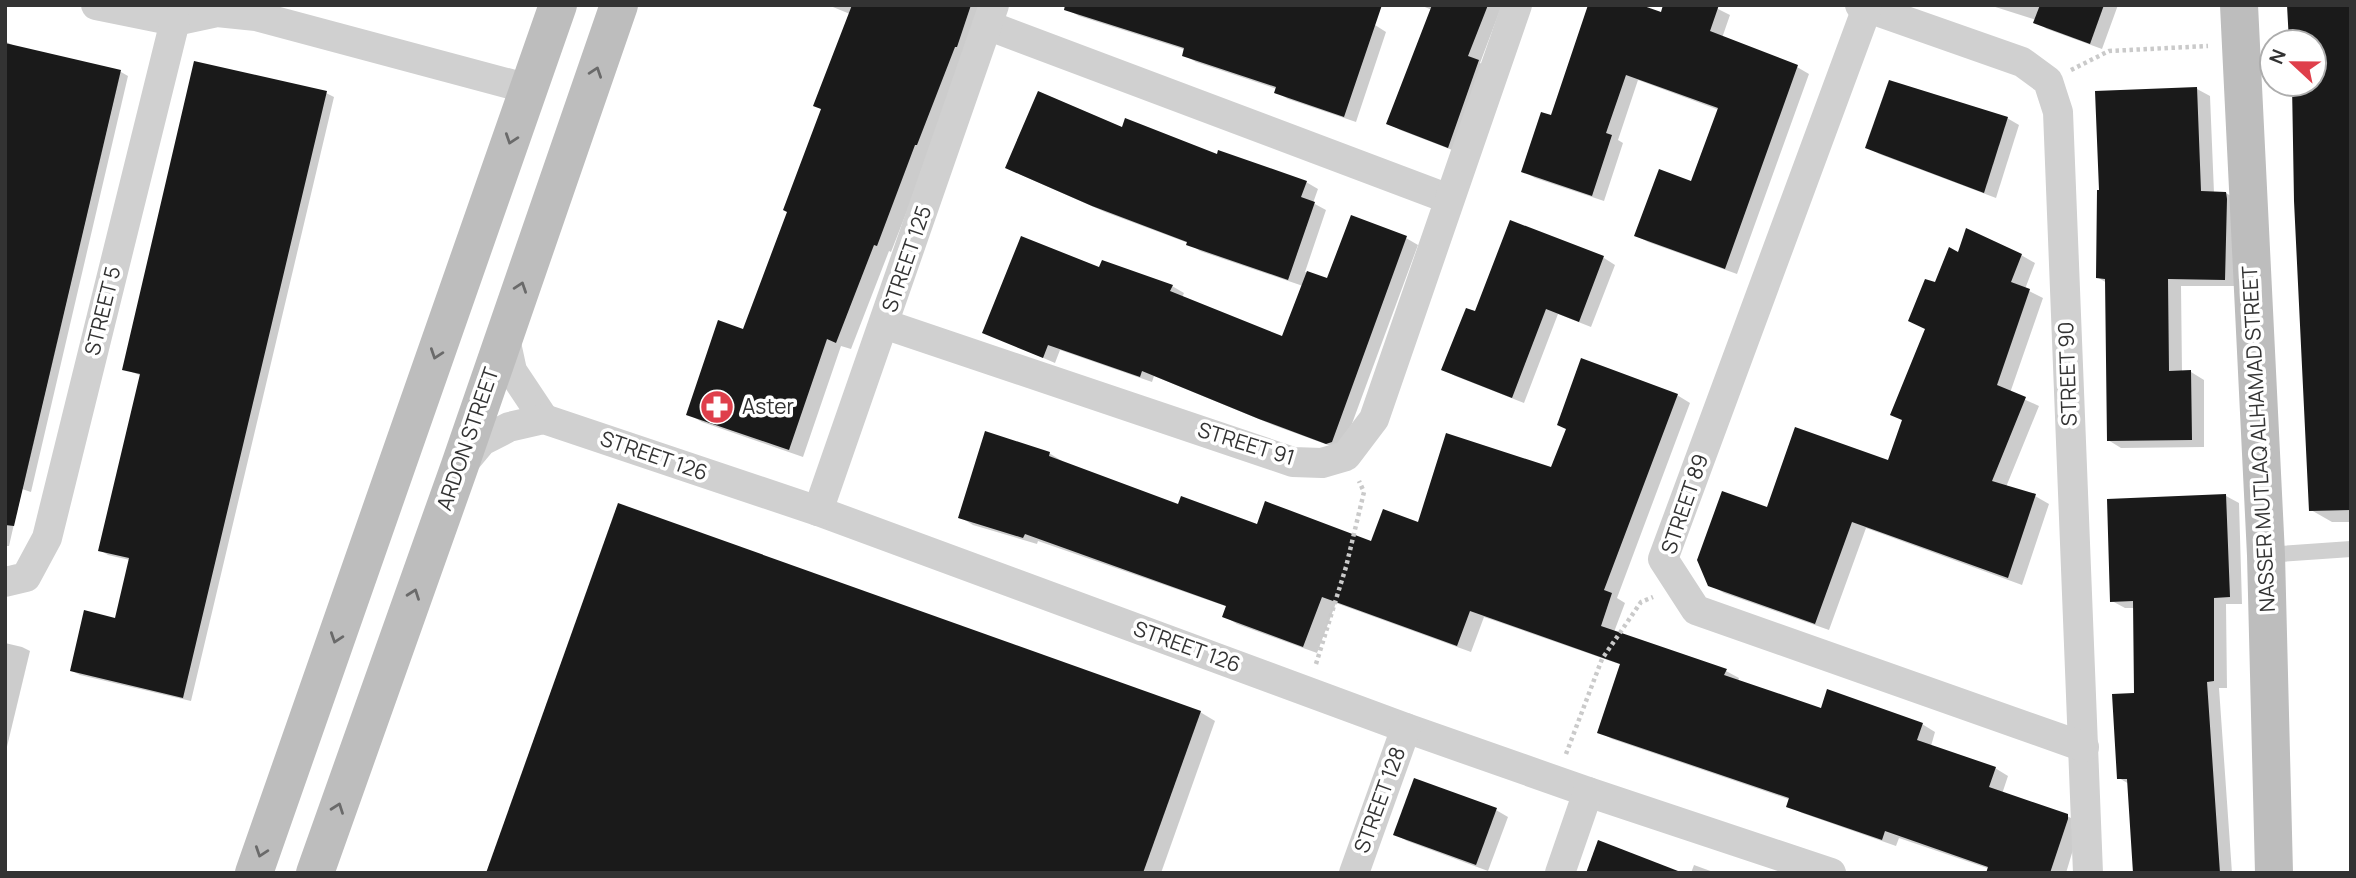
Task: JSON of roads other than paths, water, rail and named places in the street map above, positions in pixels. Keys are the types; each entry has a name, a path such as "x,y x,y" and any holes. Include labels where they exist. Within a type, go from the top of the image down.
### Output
{"main road":[{"path":"254,873 558,5"},
{"name":"ARDON STREET","path":"315,873 619,5"},
{"name":"NASSER MUTLAQ ALHAMAD STREET","path":"2239,5 2266,555 2274,873"}],"street":[{"path":"96,5 175,21 217,12 256,16 529,89"},
{"path":"991,15 1449,199 1517,5"},
{"name":"STREET 90","path":"1863,7 2022,62 2048,81 2058,112 2088,873"},
{"name":"STREET 89","path":"1863,7 1663,559 1696,610 2084,747"},
{"name":"STREET 125","path":"818,511 991,15"},
{"name":"STREET 5","path":"5,582 26,577 47,538 175,21"},
{"name":"STREET 91","path":"884,324 1293,462 1322,463 1346,456 1374,419 1449,199"},
{"path":"459,468 482,441 509,427 544,419 512,371 504,334"},
{"name":"STREET 126","path":"544,419 818,511 1406,728 1832,873"},
{"name":"STREET 128","path":"1353,873 1406,728"},
{"path":"1560,873 1588,792"}],"lane":[{"path":"2266,555 2351,549"}],"place":[{"name":"Aster","path":"717,407"}]}
